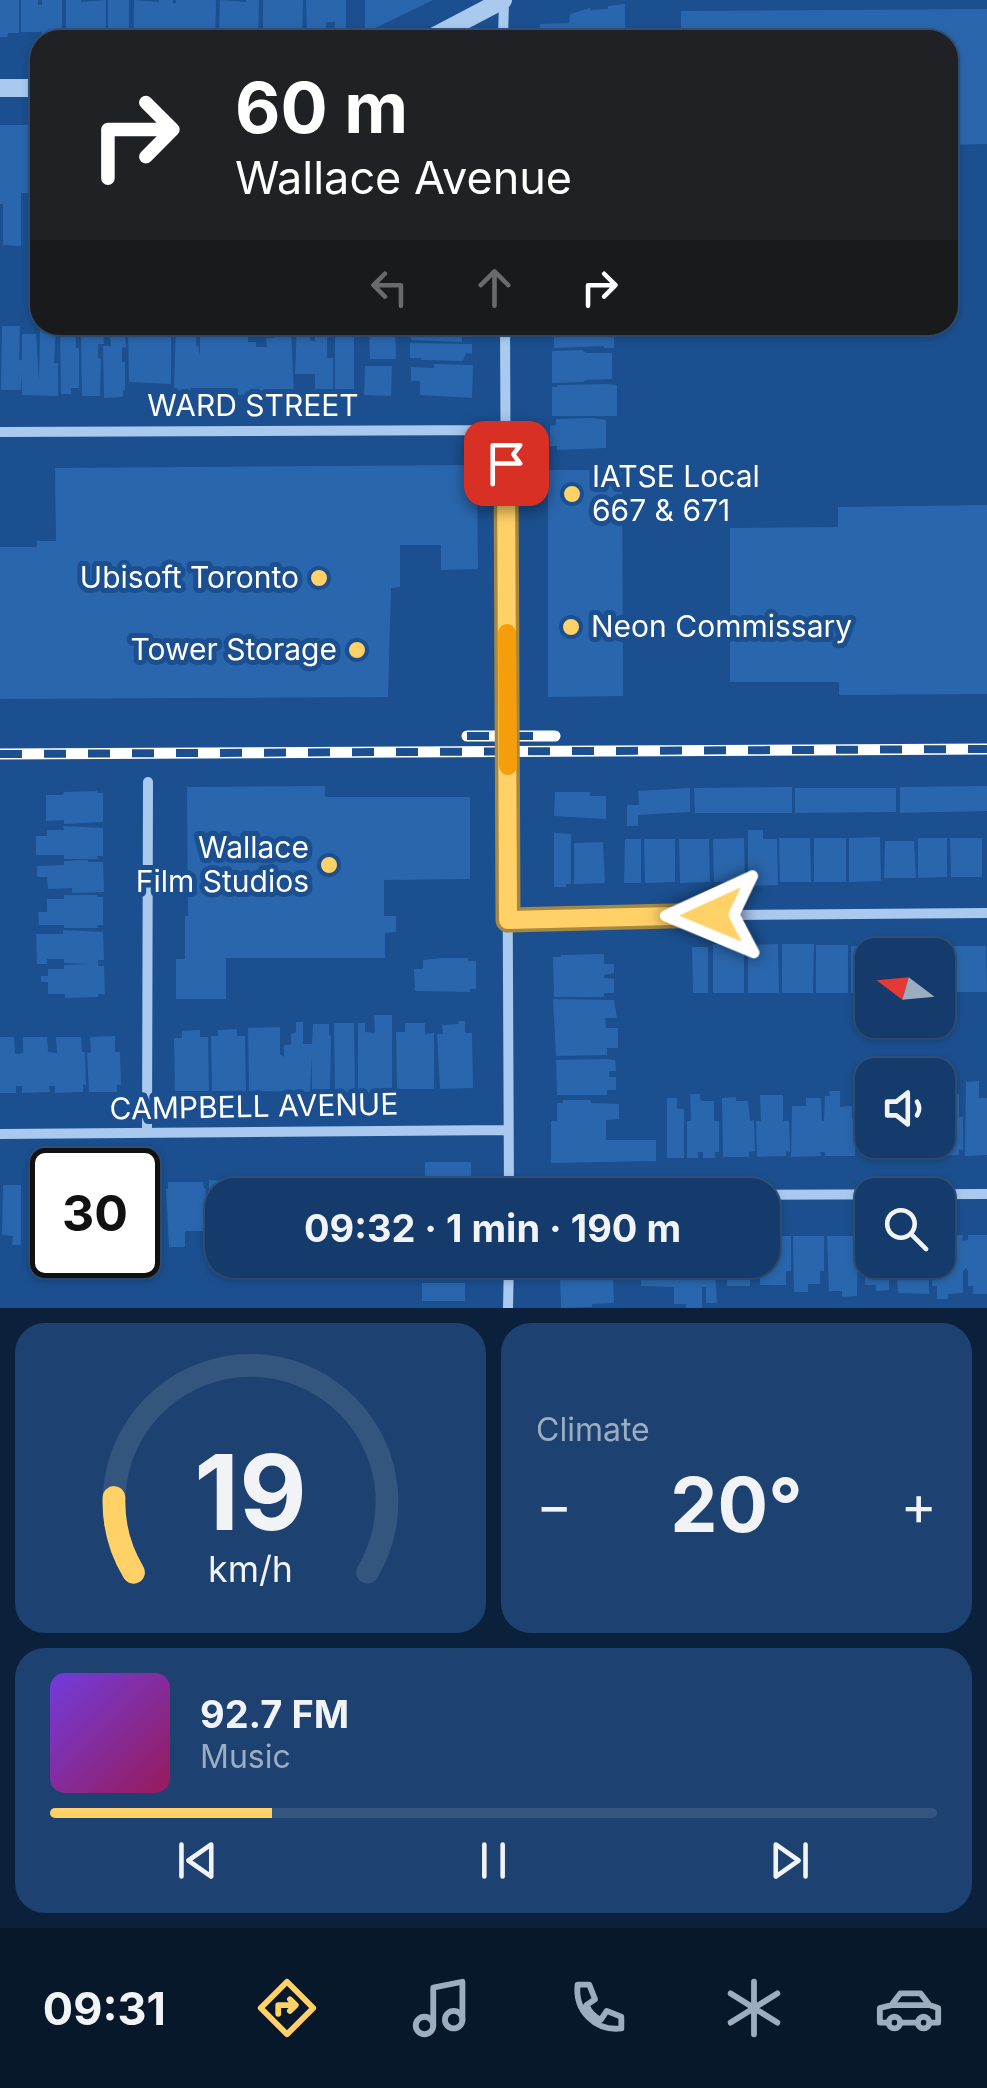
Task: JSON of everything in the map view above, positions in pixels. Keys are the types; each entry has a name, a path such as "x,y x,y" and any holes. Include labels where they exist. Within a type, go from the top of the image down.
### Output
{"street":[{"path":"446,30 504,0 504,30"},
{"path":"0,88 30,88"},
{"path":"506,335 509,1178"},
{"name":"WARD STREET","path":"0,432 506,430"},
{"path":"147,1133 148,782"},
{"path":"508,920 987,912"},
{"name":"CAMPBELL AVENUE","path":"0,1134 508,1130"},
{"path":"780,1195 987,1194"},
{"path":"508,1308 509,1278"}],"building":[{"path":"0,0 19,0 19,33 0,37"},
{"path":"21,0 38,0 38,5 42,5 42,0 62,0 62,30 21,32"},
{"path":"66,0 106,0 106,30 66,30"},
{"path":"108,0 129,0 129,30 108,30"},
{"path":"134,0 216,0 215,30 134,30"},
{"path":"220,0 259,0 258,30 219,30"},
{"path":"263,0 303,0 302,30 263,30"},
{"path":"306,0 346,0 346,28 335,28 335,22 326,22 326,30 307,30"},
{"path":"365,0 433,0 371,30 365,30"},
{"path":"625,4 625,30 540,30 540,24 569,23 570,14"},
{"path":"987,9 987,144 958,145 958,30 681,30 681,11"},
{"path":"0,125 30,125 30,193 21,193 21,246 3,245"},
{"path":"2,326 20,326 19,360 22,334 36,335 39,382 40,335 56,335 58,396 22,395 22,371 21,390 1,390"},
{"path":"60,335 75,335 79,388 71,388 71,394 61,394"},
{"path":"81,335 103,335 104,344 98,344 100,396 82,396"},
{"path":"110,335 125,335 126,347 122,347 125,390 123,397 104,398 103,346 111,346"},
{"path":"128,335 171,335 171,384 129,382"},
{"path":"176,335 197,335 200,355 200,335 248,335 248,342 267,347 266,338 291,335 294,396 259,395 259,389 250,389 250,395 238,395 236,388 191,388 191,394 177,394"},
{"path":"297,335 310,335 310,341 315,341 315,335 327,335 327,358 333,358 333,398 315,398 315,374 295,374"},
{"path":"335,335 354,335 354,396 335,396"},
{"path":"369,335 395,335 396,359 370,359"},
{"path":"411,335 462,335 462,342 411,340"},
{"path":"554,335 614,336 614,348 554,348"},
{"path":"410,343 472,344 472,354 466,353 463,361 421,360 410,358"},
{"path":"552,351 612,353 612,379 552,383"},
{"path":"434,364 473,365 472,398 420,395 420,381 411,381 411,367 434,368"},
{"path":"365,366 392,366 391,396 364,395"},
{"path":"617,385 617,416 552,416 552,387"},
{"path":"556,419 606,420 606,448 557,450 557,446 550,446 550,426 556,425"},
{"path":"477,465 478,569 441,570 441,545 400,545 400,587 391,588 388,697 0,699 0,547 37,547 37,541 56,541 55,468"},
{"path":"548,470 622,470 623,696 548,697"},
{"path":"987,505 987,694 839,695 839,682 730,682 730,528 838,527 838,507"},
{"name":"Wallace Film Studios","path":"325,786 325,797 470,797 470,879 384,880 384,916 396,916 396,932 385,933 385,958 226,958 226,999 176,999 176,959 185,959 188,916 187,787"},
{"path":"987,786 987,811 900,813 900,787"},
{"path":"792,787 792,813 695,813 694,788"},
{"path":"690,788 690,812 638,815 638,826 627,826 627,805 639,805 638,791"},
{"path":"795,788 896,788 896,812 795,813"},
{"path":"555,792 606,796 606,819 554,816"},
{"path":"103,793 103,822 46,821 46,795"},
{"path":"63,826 103,828 103,856 64,859 64,855 36,855 36,836 47,836 47,830 64,830"},
{"path":"748,830 763,830 763,839 777,839 778,885 748,886"},
{"path":"554,833 571,834 571,884 566,887 554,887"},
{"path":"880,837 881,881 849,882 849,838"},
{"path":"744,838 745,882 714,882 713,839"},
{"path":"779,838 810,838 811,882 780,882"},
{"path":"814,838 846,838 846,882 814,882"},
{"path":"918,838 947,838 947,877 918,878"},
{"path":"950,838 982,838 982,877 951,877"},
{"path":"625,839 641,839 641,883 624,883"},
{"path":"644,839 675,839 675,882 645,883"},
{"path":"679,839 709,839 710,882 680,883"},
{"path":"885,841 914,841 916,878 884,878"},
{"path":"603,842 605,883 574,884 574,843"},
{"path":"103,862 104,892 48,889 47,877 37,877 37,866"},
{"path":"64,895 103,897 103,925 39,925 38,912 47,912 47,899 64,899"},
{"path":"63,930 103,932 104,960 98,960 98,966 104,966 105,994 65,998 65,994 48,994 48,982 41,982 41,976 48,976 48,969 91,964 47,959 47,964 37,964 36,934 63,934"},
{"path":"713,944 744,944 744,993 713,993"},
{"path":"778,944 779,993 748,993 748,945"},
{"path":"782,944 814,944 813,993 782,993"},
{"path":"816,945 848,945 848,993 816,993"},
{"path":"851,946 855,946 855,993 851,993"},
{"path":"955,946 986,946 987,992 955,992"},
{"path":"692,947 708,947 708,993 693,993"},
{"path":"604,954 604,964 614,964 614,973 604,978 614,979 614,993 604,993 604,997 554,997 553,957"},
{"path":"423,960 476,961 476,989 415,991 414,969 423,969"},
{"path":"553,999 614,1000 617,1018 605,1018 606,1028 618,1028 618,1048 607,1048 607,1055 556,1056"},
{"path":"374,1015 392,1015 392,1092 358,1093 358,1023 365,1023 365,1032 375,1033"},
{"path":"458,1021 465,1021 465,1033 472,1033 473,1088 440,1089 437,1034 443,1034 442,1025 459,1024"},
{"path":"296,1022 303,1022 303,1044 312,1044 313,1024 329,1024 330,1092 312,1092 312,1056 310,1092 249,1091 248,1028 280,1027 280,1054 284,1057 284,1045 291,1045"},
{"path":"334,1023 354,1023 355,1094 335,1094"},
{"path":"405,1023 425,1023 425,1034 434,1033 434,1089 397,1089 396,1032 405,1032"},
{"path":"237,1029 237,1036 245,1036 246,1091 212,1091 211,1036 218,1036 218,1030"},
{"path":"200,1030 200,1037 208,1037 209,1091 175,1091 174,1038 182,1038 182,1031"},
{"path":"115,1036 115,1052 120,1052 121,1085 117,1085 117,1092 89,1092 90,1037"},
{"path":"0,1037 14,1037 18,1054 23,1053 23,1037 47,1037 48,1052 57,1053 56,1037 81,1037 85,1052 83,1092 55,1093 55,1086 49,1086 50,1092 22,1093 22,1086 16,1086 16,1093 0,1093"},
{"path":"556,1060 615,1060 616,1071 609,1071 609,1077 616,1077 616,1090 607,1090 607,1095 557,1095"},
{"path":"979,1081 979,1098 987,1098 987,1155 965,1156 966,1082"},
{"path":"829,1091 840,1091 840,1107 852,1106 855,1156 825,1156 825,1152 820,1152 821,1156 791,1157 792,1106 806,1106 806,1098 821,1098 824,1121 825,1096 830,1096"},
{"path":"690,1094 700,1094 703,1101 714,1101 714,1121 719,1121 719,1152 715,1152 715,1158 703,1158 703,1152 698,1152 698,1158 687,1158"},
{"path":"955,1094 959,1094 959,1117 963,1117 963,1150 959,1149 959,1155 955,1155"},
{"path":"760,1095 783,1095 783,1121 789,1121 790,1152 786,1151 786,1156 757,1157"},
{"path":"736,1097 736,1101 748,1101 750,1121 754,1120 755,1151 749,1152 749,1157 723,1157 722,1098"},
{"path":"667,1098 677,1098 677,1109 684,1109 684,1158 667,1158"},
{"path":"563,1100 619,1104 619,1119 606,1120 606,1140 656,1140 656,1161 551,1163 551,1121 557,1121 557,1103"},
{"path":"425,1162 471,1162 471,1178 425,1178"},
{"path":"160,1182 161,1182 160,1246"},
{"path":"168,1182 203,1182 205,1188 204,1231 185,1231 185,1247 169,1247"},
{"path":"3,1185 21,1185 21,1245 12,1245 13,1236 2,1235"},
{"path":"955,1235 963,1235 962,1241 968,1240 968,1235 987,1235 987,1294 973,1294 966,1268 963,1293 937,1299 937,1286 932,1286 932,1278 955,1278"},
{"path":"780,1236 791,1236 791,1271 786,1271 786,1285 760,1285 760,1278 780,1278"},
{"path":"793,1236 824,1236 824,1271 820,1271 820,1284 808,1284 808,1292 794,1292"},
{"path":"827,1236 855,1236 857,1296 842,1297 842,1291 829,1291"},
{"path":"464,1278 464,1280 424,1280"},
{"path":"560,1278 613,1278 614,1303 561,1308"},
{"path":"641,1278 715,1278 717,1303 706,1303 706,1287 702,1287 702,1308 686,1308 686,1304 674,1304 674,1287 641,1286"},
{"path":"727,1278 750,1278 750,1286 727,1286"},
{"path":"865,1278 889,1278 889,1290 876,1291 876,1285 865,1285"},
{"path":"897,1278 929,1278 929,1294 898,1293"},
{"path":"422,1283 465,1283 465,1301 422,1301"}],"railway":[{"path":"467,736 555,736"},
{"path":"0,754 987,749"}],"slow traffic":[{"path":"507,633 508,766"}],"place":[{"name":"IATSE Local 667 & 671","path":"572,494"},
{"name":"Ubisoft Toronto","path":"319,578"},
{"name":"Neon Commissary","path":"571,627"},
{"name":"Tower Storage","path":"357,650"},
{"name":"Wallace Film Studios","path":"329,865"}],"route":[{"path":"506,463 508,920 712,915"}]}
